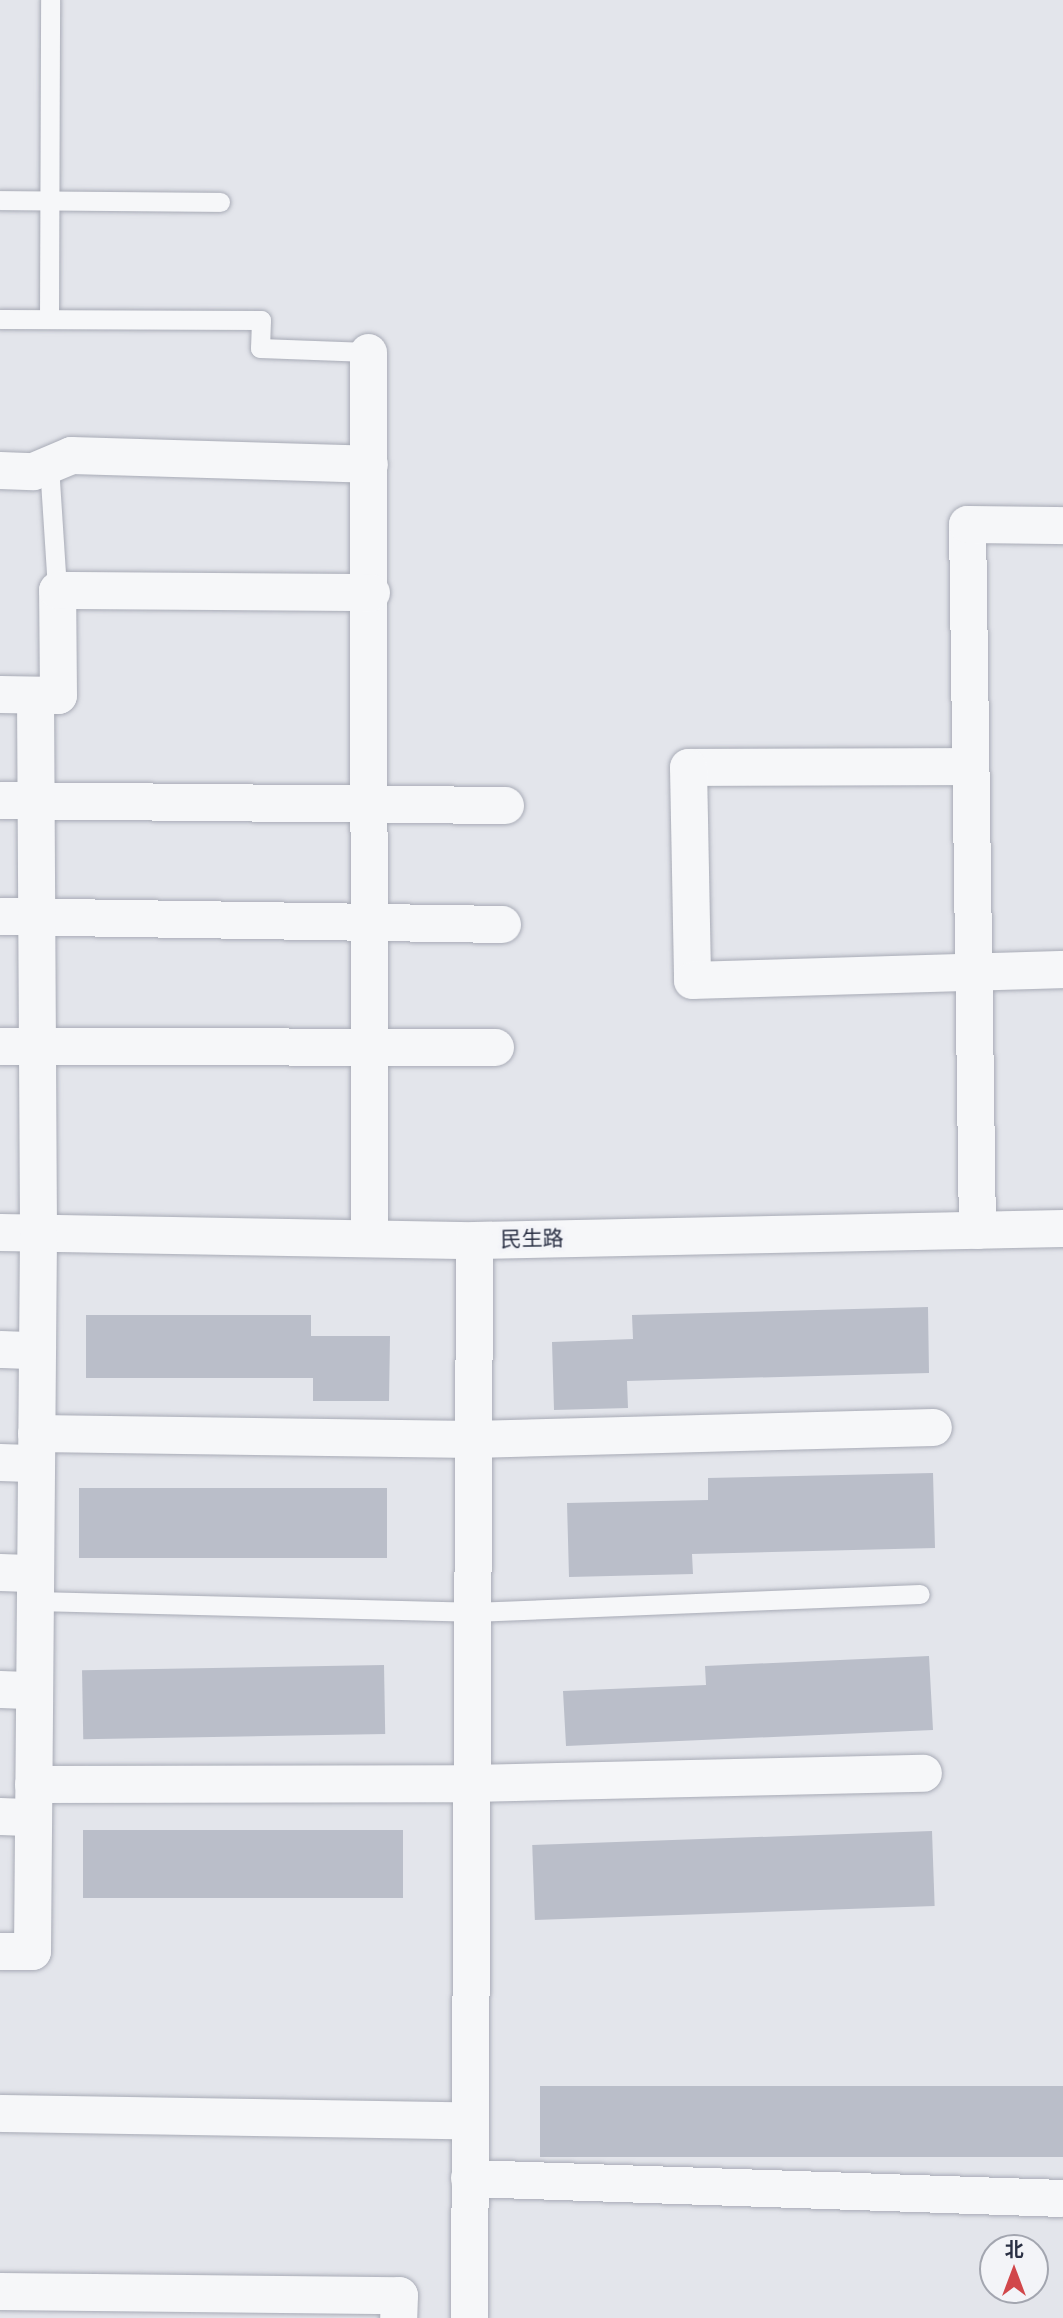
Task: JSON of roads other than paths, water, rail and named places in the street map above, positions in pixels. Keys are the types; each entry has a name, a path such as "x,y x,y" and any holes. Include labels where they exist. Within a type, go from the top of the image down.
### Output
{"street":[{"path":"368,352 371,592 369,1238"},
{"path":"0,470 33,471 71,455 369,464"},
{"path":"976,1230 967,524 1063,525"},
{"path":"0,1951 32,1951 17,1690 23,1582 36,1448 36,800 18,694 58,695 57,590 371,592"},
{"path":"970,766 688,767 692,980 973,970 1063,970"},
{"path":"0,800 505,806"},
{"path":"0,916 502,924"},
{"path":"0,1046 495,1046"},
{"name":"民生路","path":"0,1232 474,1240 1063,1228"},
{"path":"469,2318 474,1240"},
{"path":"0,1349 37,1350"},
{"path":"0,1462 36,1448 933,1427"},
{"path":"22,1806 471,1783 923,1773"},
{"path":"0,2113 470,2119"},
{"path":"470,2178 1062,2198"},
{"path":"0,2291 116,2305 399,2295 398,2318"}],"lane":[{"path":"49,319 50,0"},
{"path":"0,200 220,202"},
{"path":"0,319 261,320 260,348 368,352"},
{"path":"49,465 57,590"},
{"path":"23,1582 472,1612 920,1594"}]}
